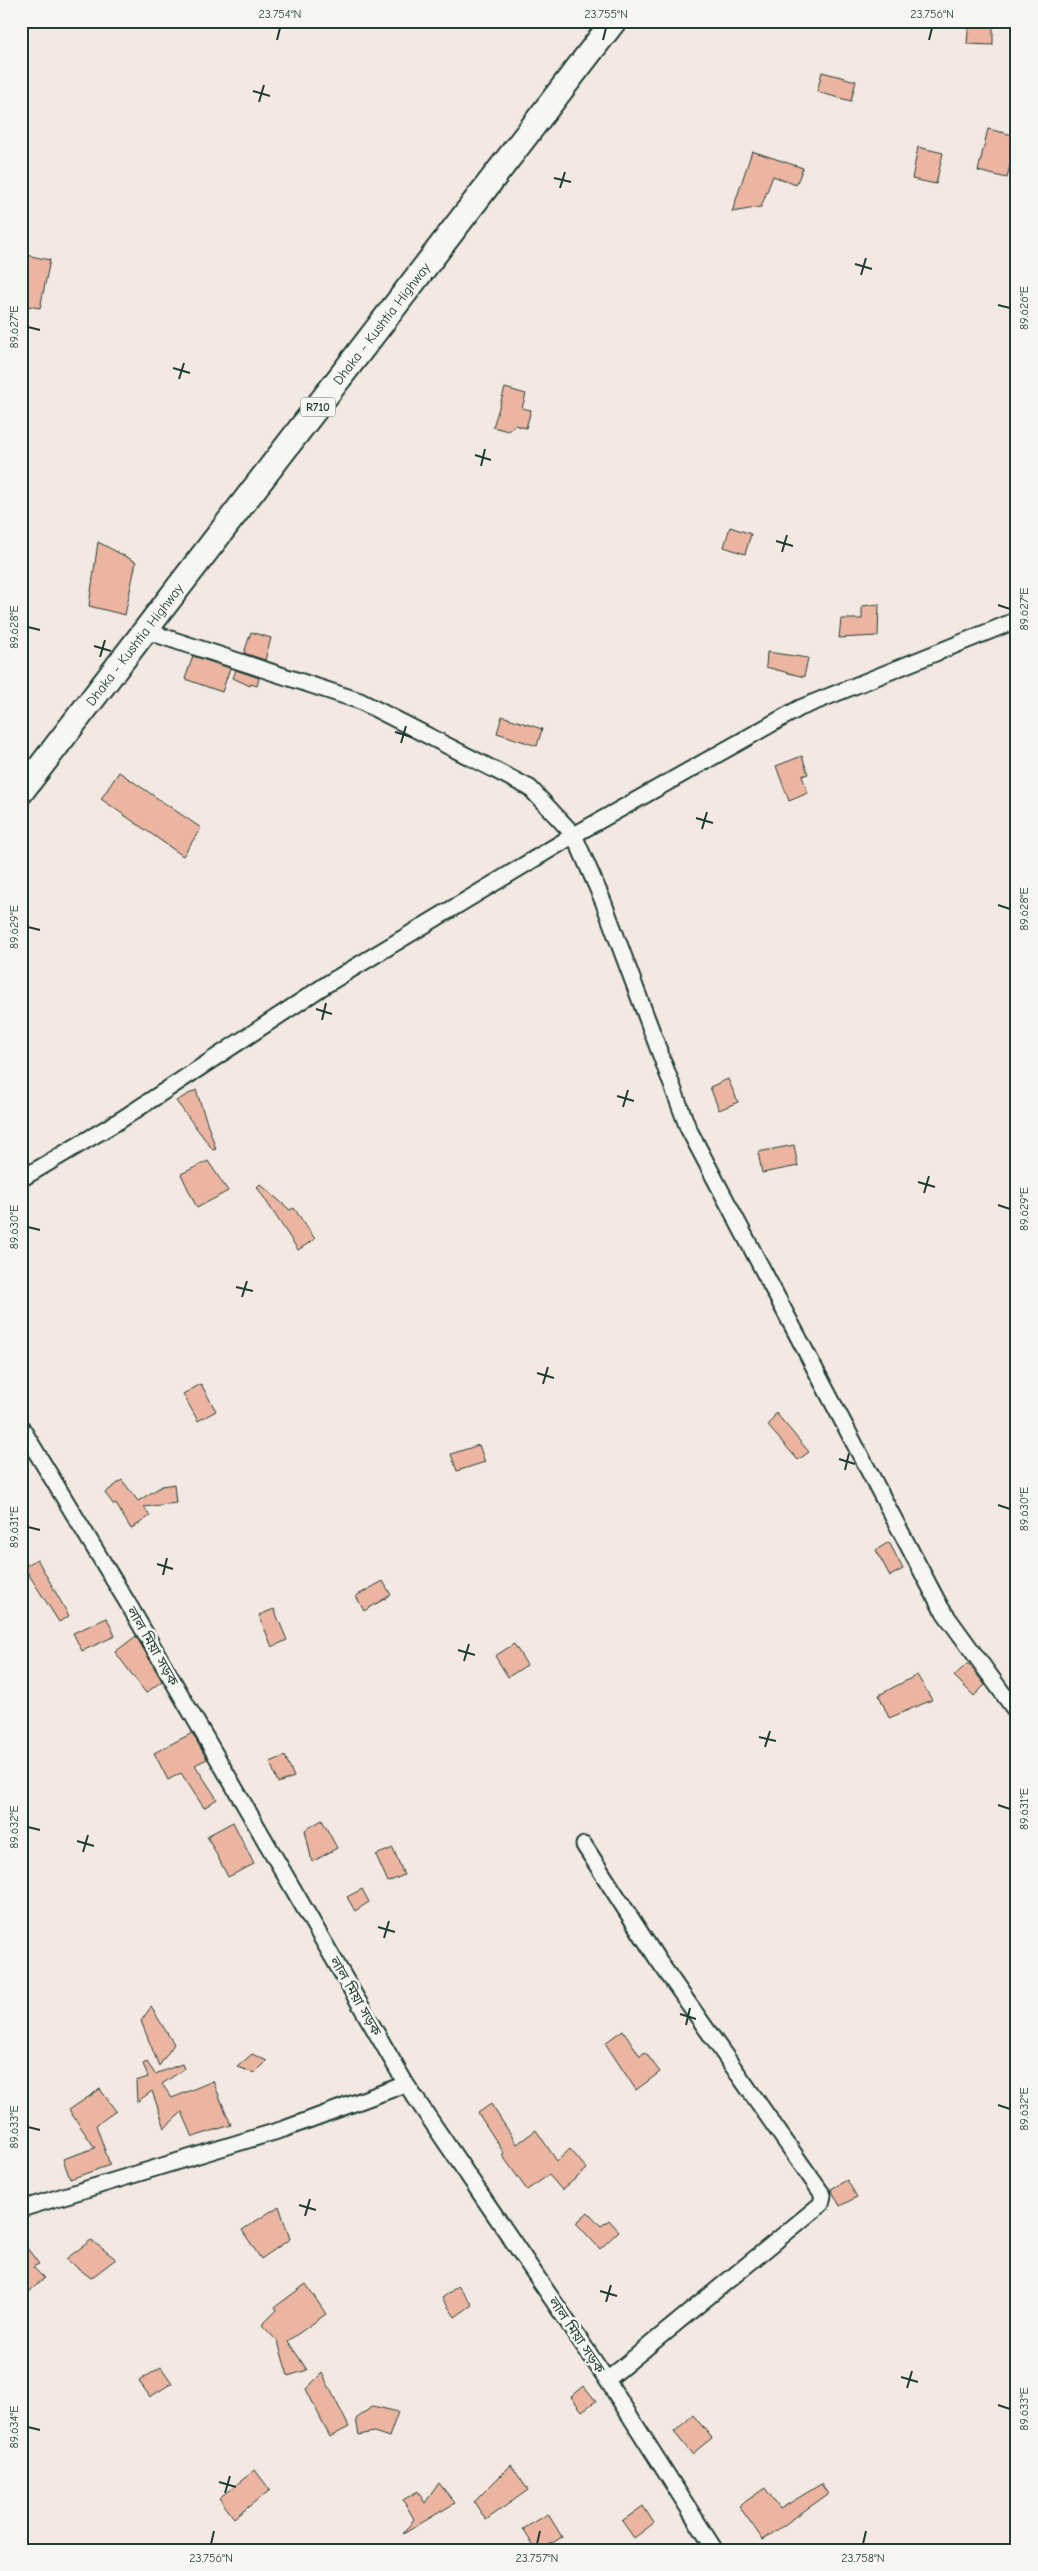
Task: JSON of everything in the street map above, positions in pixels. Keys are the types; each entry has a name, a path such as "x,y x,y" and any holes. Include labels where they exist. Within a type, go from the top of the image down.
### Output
{"main road":[{"name":"Dhaka - Kushtia Highway","path":"21,792 614,21"}],"street":[{"path":"21,1179 122,1119 327,984 574,835 800,708 1017,620"},
{"path":"146,631 360,701 530,788 574,835 603,901 688,1128 941,1608 1017,1713"},
{"name":"লাল মিয়া সড়ক","path":"21,1427 130,1607 406,2084 607,2380 715,2550"},
{"path":"584,1845 658,1960 823,2196 821,2204 607,2380"},
{"path":"21,2209 284,2129 406,2084"}],"building":[{"path":"969,21 993,21 993,45 967,44"},
{"path":"822,72 856,81 851,101 817,92"},
{"path":"988,129 1017,136 1007,178 978,171"},
{"path":"918,147 943,153 936,184 912,179"},
{"path":"752,151 803,168 796,185 773,176 761,207 732,212"},
{"path":"21,254 50,260 40,308 21,305"},
{"path":"505,388 526,394 522,408 531,410 526,428 515,425 508,431 493,427"},
{"path":"730,527 751,534 745,554 724,547"},
{"path":"98,542 136,562 125,615 89,606"},
{"path":"879,604 878,636 839,638 841,619 862,619 862,606"},
{"path":"251,632 271,638 265,660 244,653"},
{"path":"767,652 808,658 804,677 766,667"},
{"path":"193,656 230,668 222,692 185,679"},
{"path":"236,670 259,678 257,686 251,684 250,686 233,678"},
{"path":"502,716 542,729 537,746 497,733"},
{"path":"802,756 808,774 802,776 808,793 789,801 776,766"},
{"path":"119,772 201,828 183,856 101,799"},
{"path":"728,1079 738,1102 719,1110 710,1087"},
{"path":"196,1090 216,1149 213,1150 176,1101"},
{"path":"794,1145 798,1166 762,1173 758,1152"},
{"path":"208,1161 228,1191 197,1208 181,1174"},
{"path":"260,1184 290,1210 294,1208 315,1239 298,1250 257,1187"},
{"path":"201,1384 216,1411 198,1421 183,1394"},
{"path":"776,1413 809,1452 798,1460 768,1426"},
{"path":"479,1445 485,1462 457,1471 451,1454"},
{"path":"122,1480 138,1501 162,1486 174,1484 176,1503 144,1507 150,1516 131,1529 116,1504 114,1505 105,1493"},
{"path":"889,1542 903,1569 890,1576 876,1550"},
{"path":"37,1559 69,1616 59,1622 24,1567"},
{"path":"383,1581 391,1595 364,1611 356,1596"},
{"path":"274,1609 287,1640 272,1647 259,1615"},
{"path":"107,1618 115,1636 82,1651 73,1633"},
{"path":"136,1636 162,1681 146,1693 115,1652"},
{"path":"514,1644 527,1665 508,1677 495,1656"},
{"path":"968,1663 985,1685 974,1696 954,1676"},
{"path":"917,1675 932,1700 889,1718 879,1695"},
{"path":"192,1733 207,1759 195,1765 217,1799 204,1808 181,1773 168,1780 154,1753"},
{"path":"285,1756 294,1777 278,1783 270,1762"},
{"path":"322,1820 337,1848 312,1862 305,1830"},
{"path":"233,1822 254,1864 228,1877 207,1836"},
{"path":"393,1848 404,1875 388,1882 376,1855"},
{"path":"362,1889 369,1902 355,1911 347,1897"},
{"path":"151,2007 174,2044 159,2066 141,2021"},
{"path":"623,2030 640,2056 645,2052 660,2072 636,2090 605,2043"},
{"path":"252,2054 267,2061 255,2073 237,2067"},
{"path":"147,2062 155,2074 182,2064 184,2069 162,2084 172,2098 213,2081 231,2125 193,2137 182,2112 165,2128 152,2091 137,2102 136,2081 148,2077 143,2064"},
{"path":"100,2089 116,2111 96,2125 110,2165 70,2179 63,2159 95,2148 69,2110"},
{"path":"491,2104 517,2144 536,2130 557,2161 570,2149 587,2169 562,2190 549,2175 527,2190 502,2155 504,2153 478,2113"},
{"path":"847,2180 857,2197 840,2206 831,2189"},
{"path":"279,2206 290,2239 261,2259 242,2230"},
{"path":"588,2212 601,2226 609,2220 619,2231 600,2249 576,2223"},
{"path":"21,2240 39,2264 33,2267 44,2278 29,2292 21,2283"},
{"path":"91,2240 116,2259 91,2278 66,2259"},
{"path":"306,2284 326,2314 288,2341 307,2370 288,2376 278,2342 262,2325 277,2310 275,2307"},
{"path":"458,2286 472,2305 455,2317 442,2298"},
{"path":"161,2367 172,2383 150,2397 139,2381"},
{"path":"322,2373 349,2427 330,2437 306,2389"},
{"path":"584,2386 596,2401 582,2411 571,2397"},
{"path":"373,2406 398,2412 389,2437 374,2432 359,2435 356,2419"},
{"path":"693,2415 712,2438 692,2454 674,2432"},
{"path":"511,2465 528,2490 486,2520 474,2502"},
{"path":"255,2470 270,2490 234,2518 219,2498"},
{"path":"439,2483 455,2503 403,2534 414,2519 403,2500 418,2491 425,2503"},
{"path":"821,2484 828,2494 763,2540 739,2506 765,2488 780,2509"},
{"path":"643,2506 654,2523 634,2538 622,2521"},
{"path":"548,2514 562,2537 541,2550 536,2550 523,2529"}]}
